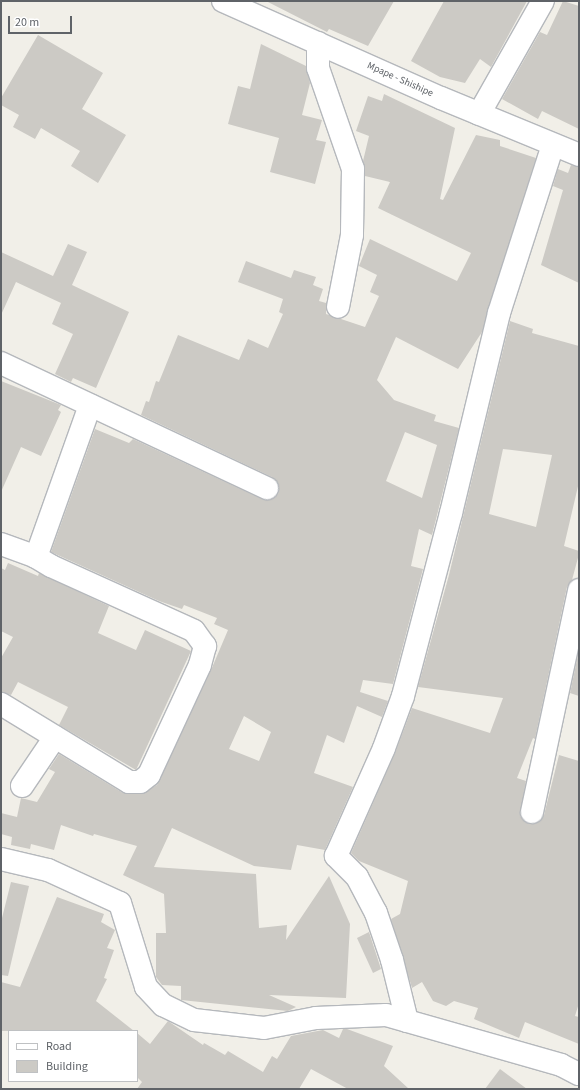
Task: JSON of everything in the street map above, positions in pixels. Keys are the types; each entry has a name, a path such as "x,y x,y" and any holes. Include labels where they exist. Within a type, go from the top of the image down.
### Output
{"street":[{"name":"Mpape - Shishipe","path":"223,1 479,114 579,155"},
{"path":"479,114 543,1"},
{"path":"318,43 318,68 353,169 352,235 338,307"},
{"path":"407,1021 392,960 376,913 357,877 336,856 384,748 403,696 451,513 499,313 553,145"},
{"path":"1,363 267,488"},
{"path":"36,557 90,405"},
{"path":"1,544 36,557 51,566 194,631 205,646 200,665 149,775 140,782 129,782 1,704"},
{"path":"532,812 579,590"},
{"path":"22,786 55,737"},
{"path":"1,858 48,870 120,903 146,987 163,1005 194,1020 264,1028 316,1018 386,1015 561,1065 579,1074"}],"building":[{"path":"266,1 394,1 368,46 329,29 327,32"},
{"path":"444,1 527,1 491,67 480,59 465,83 440,77 411,61"},
{"path":"563,1 579,6 579,129 542,111 538,119 502,99 540,32 547,35"},
{"path":"38,35 103,73 82,109 126,135 98,183 71,166 80,151 41,128 35,139 13,127 19,115 1,105 1,98"},
{"path":"261,44 306,66 310,83 302,115 322,120 316,140 326,142 315,184 270,172 279,138 228,124 238,86 250,89"},
{"path":"384,94 455,128 440,199 443,200 476,135 500,140 500,146 536,158 482,332 458,369 396,337 377,380 394,400 436,415 434,421 459,428 432,535 419,529 411,566 423,569 393,684 363,680 360,692 388,701 382,717 357,706 344,743 327,735 314,773 353,787 325,850 297,845 291,870 254,866 172,828 154,867 256,874 259,928 287,925 286,940 329,876 350,924 346,998 269,995 296,1007 288,1011 181,1000 181,986 162,985 156,977 156,933 166,933 164,894 123,875 137,846 94,834 93,836 61,825 54,850 31,844 30,849 11,845 12,837 1,834 1,813 17,817 21,798 37,802 55,772 49,769 59,754 123,793 140,794 157,785 211,670 228,630 214,624 217,618 184,605 182,609 159,601 51,552 95,429 129,443 133,439 262,499 268,500 278,494 279,487 272,477 141,415 146,401 149,402 156,381 159,382 178,335 239,360 248,339 268,348 283,314 279,312 283,299 238,282 246,261 291,278 294,270 316,277 313,285 323,289 319,301 326,303 326,314 365,327 379,296 370,292 377,275 359,266 370,239 457,281 471,253 378,208 390,182 365,176 363,161 369,136 356,131 368,96 382,101","holes":["405,432 437,445 422,498 386,481","244,716 271,732 259,761 229,749"]},
{"path":"571,165 579,167 579,283 541,265 563,190 553,186 558,169 568,173"},
{"path":"68,244 87,252 72,285 129,312 96,388 73,378 71,382 55,374 73,334 52,324 61,303 16,282 1,315 1,252 53,276"},
{"path":"510,321 533,329 532,333 579,346 579,482 564,546 579,551 579,554 572,580 567,587 535,739 533,738 517,778 526,781 520,816 529,824 535,824 544,815 559,755 579,761 579,1003 575,1016 579,1017 579,1044 525,1022 519,1038 474,1019 478,1008 454,1001 446,1006 433,1001 422,982 412,988 391,919 400,914 408,881 359,861 351,853 395,753 412,708 490,733 503,698 418,687 449,575","holes":["503,449 552,455 536,527 489,514"]},
{"path":"1,381 61,405 58,410 61,412 41,456 21,447 1,492"},
{"path":"8,563 38,576 39,573 109,606 98,633 136,650 145,630 191,651 136,770 59,725 68,707 18,682 11,695 1,692 1,658 13,637 1,631 1,568 5,570"},
{"path":"579,650 579,696 570,693"},
{"path":"11,882 29,886 8,976 1,975 1,922"},
{"path":"57,897 104,914 101,922 115,930 107,948 114,950 104,978 107,979 96,1001 133,1030 1,1031 1,982 20,987"},
{"path":"369,932 381,969 373,973 357,938"},
{"path":"168,1021 203,1045 204,1043 225,1055 228,1051 263,1072 272,1056 277,1059 291,1036 323,1030 339,1038 343,1029 347,1029 393,1046 384,1066 409,1089 348,1089 311,1069 299,1089 137,1089 142,1082 138,1078 138,1034 150,1044"},
{"path":"500,1069 527,1089 485,1089"}]}
